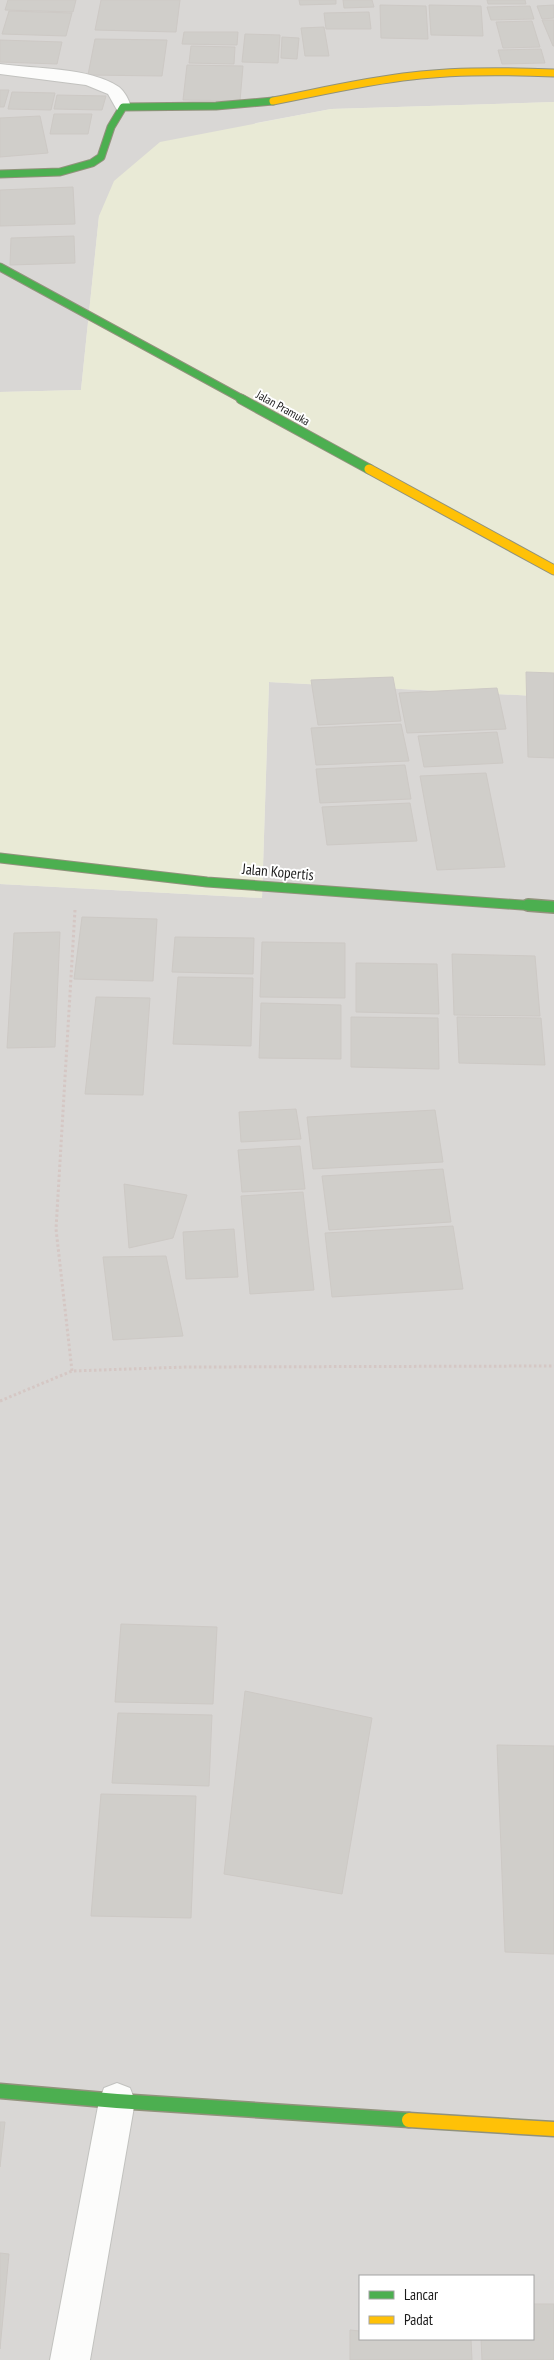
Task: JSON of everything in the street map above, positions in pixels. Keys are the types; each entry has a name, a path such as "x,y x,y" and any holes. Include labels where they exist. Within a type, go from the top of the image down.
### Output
{"street":[{"path":"0,69 69,77 100,84 114,92 123,108"},
{"path":"123,108 220,107 263,102 408,76 490,71 554,73"},
{"path":"0,174 60,172 92,163 101,158 111,127 123,108"},
{"name":"Jalan Pramuka","path":"0,267 554,570"},
{"name":"Jalan Kopertis","path":"0,858 77,870 412,899 554,907"},
{"path":"0,2091 117,2101 554,2129"},
{"path":"70,2360 117,2101"}],"path":[{"path":"72,1371 56,1229 77,870"},
{"path":"0,1401 72,1371 186,1367 554,1366"}],"shaded area":[{"path":"0,0 554,0 554,102 331,109 256,123 99,216 81,390 0,392"},
{"path":"269,682 554,697 554,2360 0,2360 0,884 262,898"}],"green space":[{"path":"554,102 554,697 269,682 262,898 0,884 0,392 81,390 99,216 114,181 160,142 331,109"}],"building":[{"path":"8,0 76,0 73,12 5,10"},
{"path":"101,0 180,0 176,32 95,30"},
{"path":"299,0 336,0 336,4 300,5"},
{"path":"343,0 372,0 374,7 344,8"},
{"path":"487,0 525,0 526,4 488,4"},
{"path":"380,5 426,6 428,39 381,38"},
{"path":"429,5 481,6 483,36 431,35"},
{"path":"554,5 554,18 542,19 537,6"},
{"path":"530,6 534,19 491,20 487,7"},
{"path":"9,11 72,13 66,36 2,34"},
{"path":"369,12 371,29 326,29 324,13"},
{"path":"542,20 554,20 554,46 553,46"},
{"path":"532,21 540,47 503,48 496,22"},
{"path":"324,27 329,56 305,56 301,28"},
{"path":"184,32 238,32 237,45 182,44"},
{"path":"245,34 280,35 278,63 242,62"},
{"path":"282,37 299,38 297,59 281,58"},
{"path":"95,39 167,40 162,76 88,75"},
{"path":"0,40 62,42 57,64 0,62"},
{"path":"191,46 235,47 234,64 189,63"},
{"path":"541,49 545,63 502,64 498,50"},
{"path":"187,65 243,66 240,101 183,100"},
{"path":"0,90 9,90 4,107 0,107"},
{"path":"12,92 55,93 51,110 8,109"},
{"path":"57,95 106,96 102,110 54,109"},
{"path":"54,114 92,114 88,134 50,134"},
{"path":"40,116 48,153 0,157 0,118"},
{"path":"73,187 75,224 0,226 0,190"},
{"path":"74,236 75,263 10,265 11,238"},
{"path":"526,672 554,673 554,758 528,757"},
{"path":"393,677 401,721 318,725 311,680"},
{"path":"497,688 506,729 407,733 399,693"},
{"path":"401,724 409,761 316,765 311,728"},
{"path":"497,732 503,763 424,767 418,736"},
{"path":"405,765 411,799 320,803 316,769"},
{"path":"486,773 505,867 437,870 420,776"},
{"path":"410,803 417,841 327,845 322,807"},
{"path":"82,917 157,919 153,981 74,979"},
{"path":"60,932 55,1047 7,1048 14,933"},
{"path":"175,937 254,938 253,974 172,972"},
{"path":"262,942 345,943 345,998 260,997"},
{"path":"452,954 535,956 540,1016 454,1015"},
{"path":"356,963 437,964 439,1014 356,1012"},
{"path":"178,977 253,978 251,1046 173,1044"},
{"path":"96,997 150,998 143,1095 85,1094"},
{"path":"261,1003 341,1005 341,1059 259,1058"},
{"path":"351,1017 438,1018 439,1069 351,1067"},
{"path":"457,1017 541,1018 545,1065 459,1063"},
{"path":"296,1109 301,1139 241,1142 239,1112"},
{"path":"435,1110 443,1162 313,1169 307,1117"},
{"path":"300,1146 305,1189 242,1192 238,1150"},
{"path":"443,1169 451,1222 329,1230 322,1176"},
{"path":"124,1184 187,1195 173,1238 129,1248"},
{"path":"303,1192 314,1290 250,1294 241,1196"},
{"path":"453,1226 463,1289 332,1297 325,1233"},
{"path":"234,1229 238,1277 186,1279 183,1232"},
{"path":"166,1256 183,1336 113,1340 103,1257"},
{"path":"121,1624 217,1627 213,1704 115,1702"},
{"path":"245,1691 372,1718 342,1894 224,1874"},
{"path":"118,1713 212,1715 209,1786 112,1783"},
{"path":"497,1745 554,1746 554,1954 505,1952"},
{"path":"101,1794 196,1796 191,1918 91,1916"},
{"path":"0,2122 5,2122 0,2167"},
{"path":"0,2253 9,2254 0,2349"},
{"path":"534,2304 554,2304 554,2360 482,2360 481,2340 534,2340"},
{"path":"350,2330 359,2331 359,2340 471,2340 472,2360 350,2360"}],"traffic: fast":[{"path":"0,174 60,172 92,163 101,157 111,127 123,107 216,106 273,101"},
{"path":"0,267 369,469"},
{"path":"0,858 207,882 346,894 554,907"},
{"path":"0,2091 117,2101 409,2120"}],"traffic: slow":[{"path":"273,101 414,75 474,72 554,73"},
{"path":"369,469 554,570"},
{"path":"409,2120 554,2129"}]}
